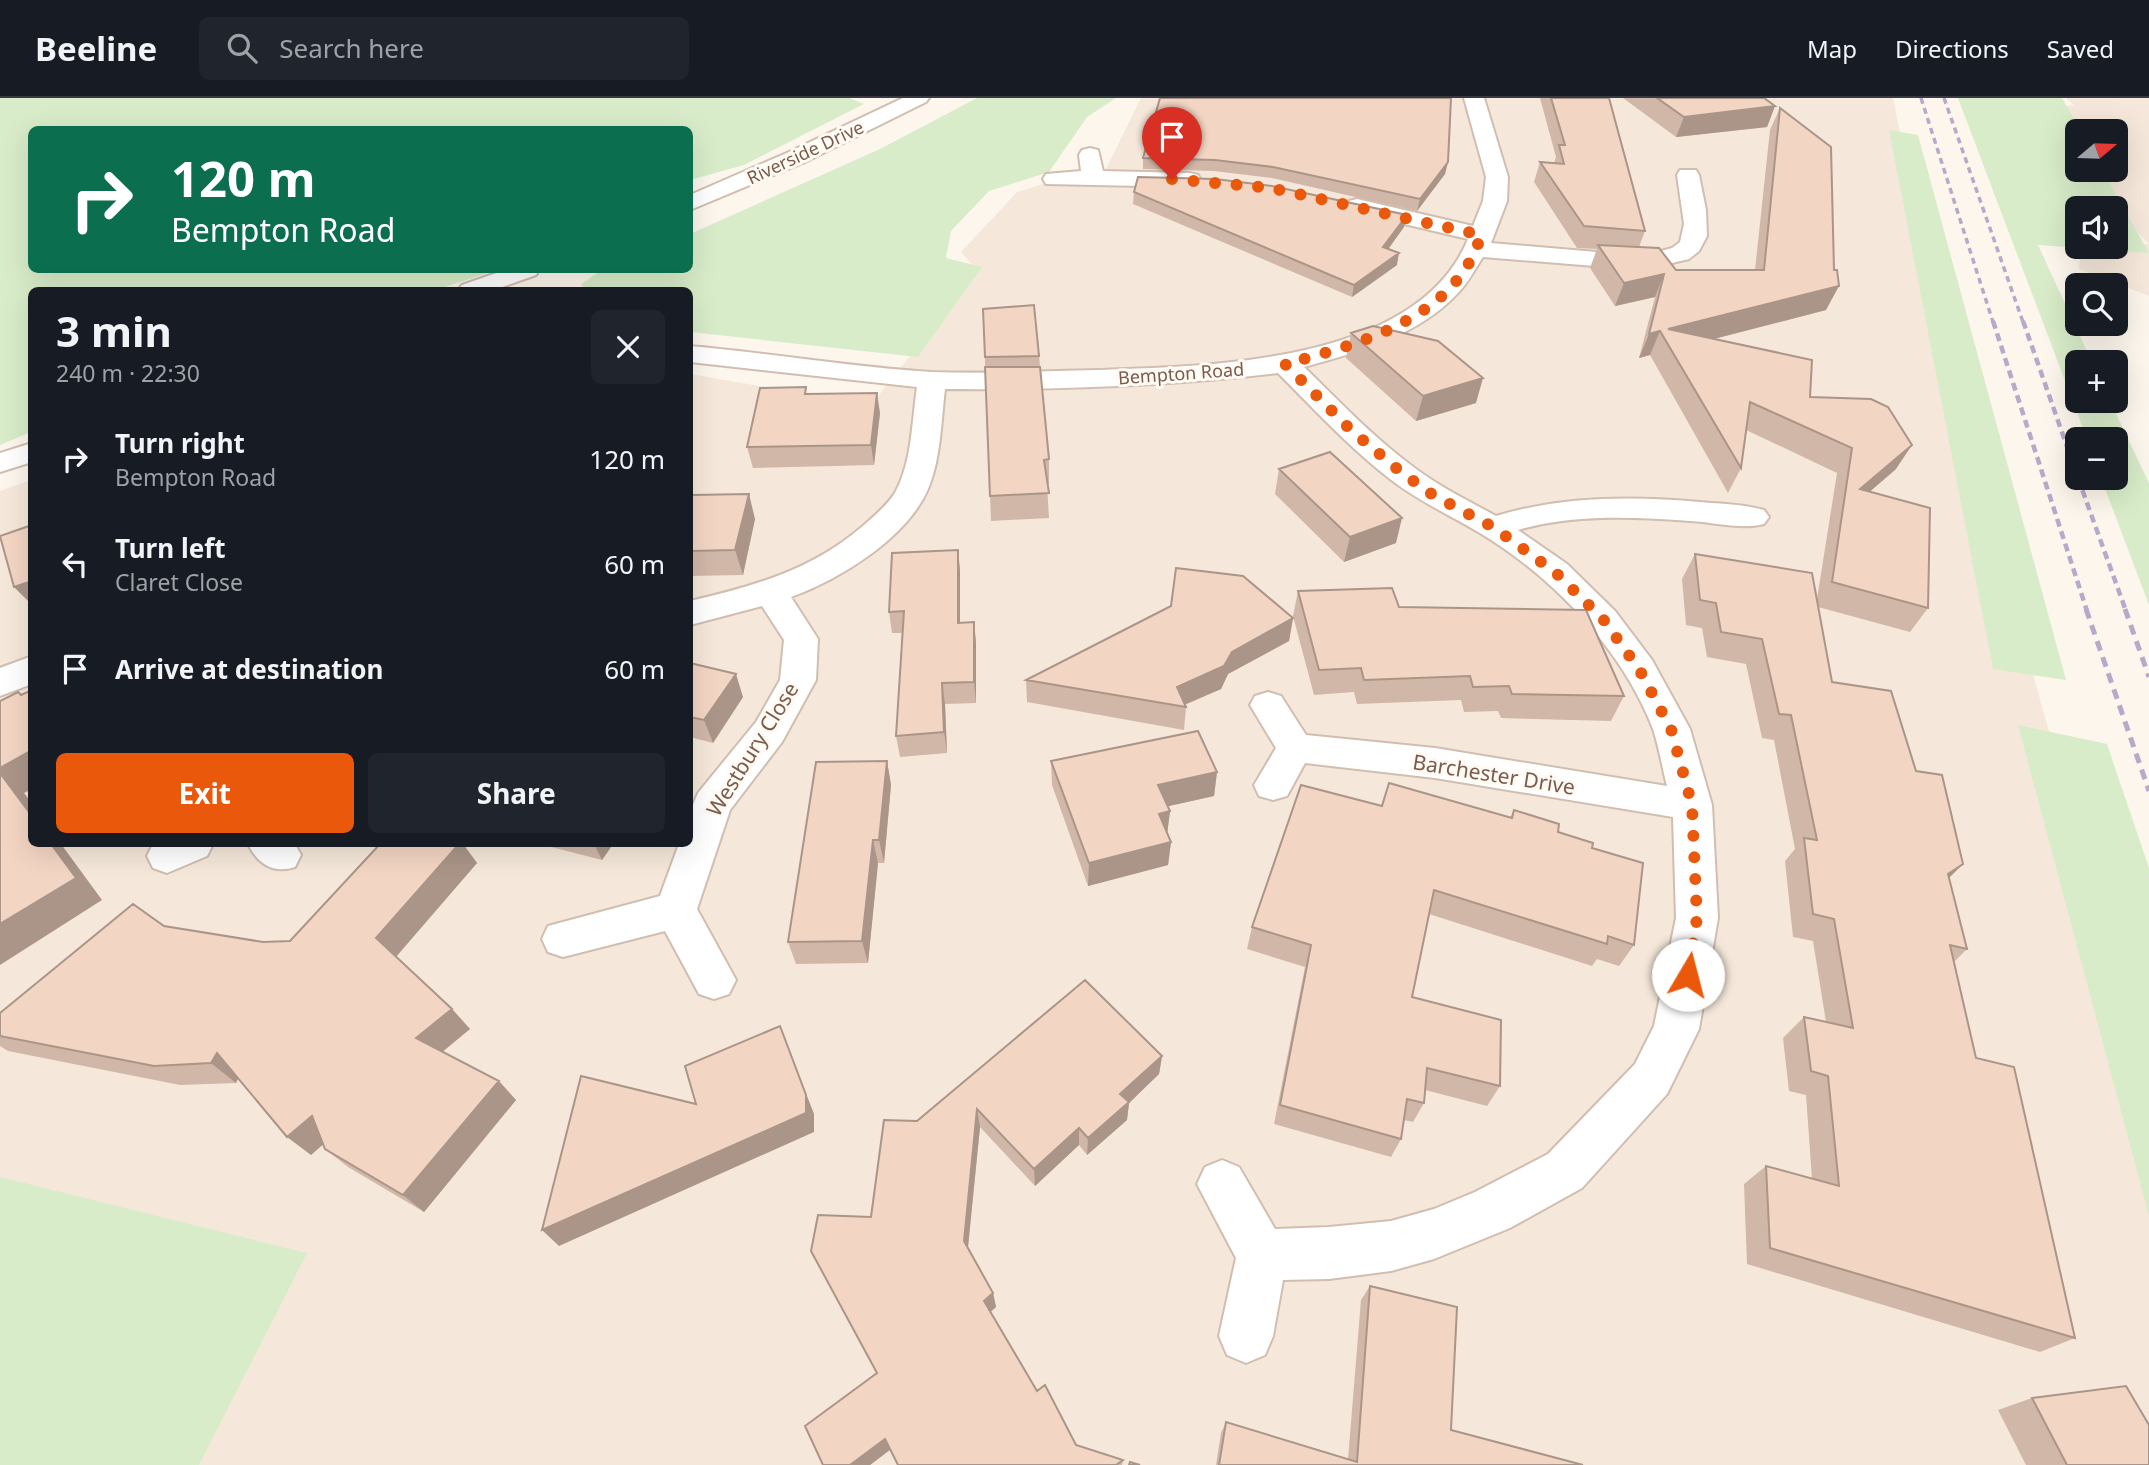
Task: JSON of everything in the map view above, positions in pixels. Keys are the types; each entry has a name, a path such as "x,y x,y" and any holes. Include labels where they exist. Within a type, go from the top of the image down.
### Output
{"street":[{"name":"Riverside Drive","path":"693,202 797,157 919,98"},
{"name":"Bempton Road","path":"693,354 932,380 1110,379 1188,375 1285,364 1382,334 1422,311 1450,287 1479,242 1495,201 1496,177 1474,98"},
{"path":"1054,179 1092,166 1214,181"},
{"path":"1335,201 1479,242 1643,263 1669,260 1686,251 1695,242 1697,230 1689,170"},
{"path":"484,287 525,278"},
{"path":"1262,1255 1329,1253 1391,1246 1434,1234 1492,1210 1565,1171 1651,1079 1676,1029 1697,918 1692,805 1671,729 1639,669 1603,619 1555,572 1493,527 1433,495 1401,472 1351,430 1285,364"},
{"path":"693,612 771,593 825,570 863,544 911,493 920,464 932,380"},
{"path":"0,463 28,453"},
{"path":"1493,527 1511,520 1578,511 1704,511 1750,504 1760,548"},
{"name":"Westbury Close","path":"676,910 712,804 769,732 798,681 801,639 771,593"},
{"path":"0,683 28,671"},
{"path":"1268,705 1295,748 1273,785"},
{"name":"Barchester Drive","path":"1295,748 1435,763 1692,805"},
{"path":"563,939 676,910 714,980"},
{"path":"1222,1184 1262,1255 1246,1336"}],"shaded area":[{"path":"1141,98 1893,98 1945,358 2149,1091 2149,1465 0,1465 0,491 28,481 28,847 693,847 693,375 871,405 978,271 961,252 1017,192 1056,180 1102,177"},
{"path":"2066,98 2149,98 2149,244 2128,223 2128,196 2103,196 2088,182 2128,182 2128,119 2065,119 2065,160 2013,112 2074,105"},
{"path":"2128,244 2149,244 2149,296 2128,288 2128,273 2089,273 2079,269 2080,259 2128,259"}],"green space":[{"path":"0,98 849,98 864,104 744,165 693,179 693,126 28,126 28,273 487,273 445,287 28,287 28,433 0,445"},
{"path":"977,98 1116,98 1087,117 1049,172 989,191 951,231 946,258 982,267 918,357 693,332 693,287 584,287 581,284 598,273 693,273 693,233 880,149"},
{"path":"1958,98 2062,98 2074,119 2065,119 2065,182 2109,182 2117,196 2065,196 2065,247 2038,245 2065,304 2065,336 2080,336 2086,350 2065,350 2065,381"},
{"path":"1889,130 1918,135 2066,680 1993,669"},
{"path":"2128,216 2149,253 2128,251"},
{"path":"2077,413 2116,413 2122,427 2082,427"},
{"path":"2128,439 2149,483 2149,605 2106,490 2128,490"},
{"path":"2018,725 2107,744 2149,868 2149,1216"},
{"path":"0,1177 307,1253 199,1465 0,1465"}],"building":[{"path":"1160,98 1451,98 1448,162 1420,199 1273,167 1215,160 1143,158"},
{"path":"1551,98 1609,98 1645,231 1584,226 1540,162 1564,164 1559,145 1565,145"},
{"path":"1657,98 1764,98 1775,106 1684,117"},
{"path":"1780,108 1831,147 1834,270 1837,270 1839,286 1668,329 1812,360 1810,397 1871,399 1888,407 1912,445 1860,489 1930,508 1928,608 1832,582 1852,448 1750,402 1741,468 1660,331 1649,334 1664,274 1624,283 1598,245 1659,248 1676,270 1764,270"},
{"path":"1138,177 1215,179 1272,186 1407,215 1383,247 1399,253 1354,285 1134,192"},
{"path":"1034,305 1039,356 985,357 983,309"},
{"path":"1373,326 1438,341 1483,378 1423,396 1351,333"},
{"path":"985,367 1040,367 1049,459 1044,460 1049,493 990,496"},
{"path":"806,387 805,394 877,393 871,445 747,447 760,388"},
{"path":"1330,452 1402,518 1350,537 1279,469"},
{"path":"749,494 735,550 693,551 693,495"},
{"path":"28,526 28,582 14,587 0,536"},
{"path":"958,550 958,623 974,622 974,682 942,683 944,732 896,736 904,611 889,612 892,553"},
{"path":"1695,554 1812,573 1832,682 1891,691 1916,771 1942,775 1963,864 1948,874 1967,949 1950,945 1976,1058 2014,1067 2075,1338 1770,1248 1766,1166 1839,1186 1828,1076 1811,1071 1804,1017 1853,1028 1834,919 1813,914 1804,838 1817,840 1791,715 1779,714 1762,639 1721,632 1716,603 1700,600"},
{"path":"1176,568 1243,576 1293,618 1232,652 1224,666 1177,687 1186,707 1026,680 1171,606"},
{"path":"1392,588 1399,607 1586,610 1624,696 1512,694 1509,686 1473,687 1470,676 1364,680 1361,668 1319,670 1298,591"},
{"path":"693,664 736,674 704,720 693,718"},
{"path":"18,692 21,695 28,692 28,752 0,768 0,701"},
{"path":"1198,731 1217,772 1158,785 1170,811 1159,814 1171,842 1089,863 1051,761"},
{"path":"887,761 879,840 873,840 862,941 788,942 816,762"},
{"path":"0,773 28,811 28,847 53,847 76,878 0,924"},
{"path":"1389,783 1512,818 1514,810 1559,824 1558,832 1593,843 1592,848 1643,863 1634,945 1608,936 1607,944 1434,890 1412,997 1501,1020 1500,1086 1427,1068 1424,1103 1407,1099 1401,1139 1280,1105 1311,945 1252,927 1301,785 1382,806"},
{"path":"377,847 456,847 376,938 452,1009 416,1038 499,1081 403,1195 325,1149 312,1116 287,1137 217,1053 211,1063 154,1066 0,1036 0,1013 133,904 164,926 263,942 290,941"},
{"path":"1085,980 1162,1056 1120,1094 1129,1102 1088,1138 1079,1128 1034,1169 977,1109 964,1241 993,1293 984,1301 1037,1391 1045,1385 1076,1445 1123,1460 1116,1465 898,1465 885,1439 850,1465 823,1465 805,1426 877,1373 811,1251 818,1215 871,1217 884,1120 917,1121"},
{"path":"780,1026 806,1095 806,1113 542,1230 581,1076 696,1104 685,1066"},
{"path":"1370,1286 1457,1307 1451,1430 1583,1465 1219,1465 1226,1422 1357,1462"},
{"path":"2126,1386 2149,1425 2149,1465 2067,1465 2032,1398"}],"railway":[{"path":"1921,98 1993,322"},
{"path":"1944,98 2023,322"},
{"path":"1993,321 2087,611"},
{"path":"2023,321 2065,441"},
{"path":"2082,490 2126,611"},
{"path":"2086,609 2149,791"},
{"path":"2125,609 2149,677"}],"route":[{"path":"1172,179 1271,188 1481,235 1465,268 1450,287 1422,311 1382,334 1285,364 1351,430 1401,472 1433,495 1493,527 1555,572 1603,619 1639,669 1671,729 1692,805 1697,918 1688,975"}]}
